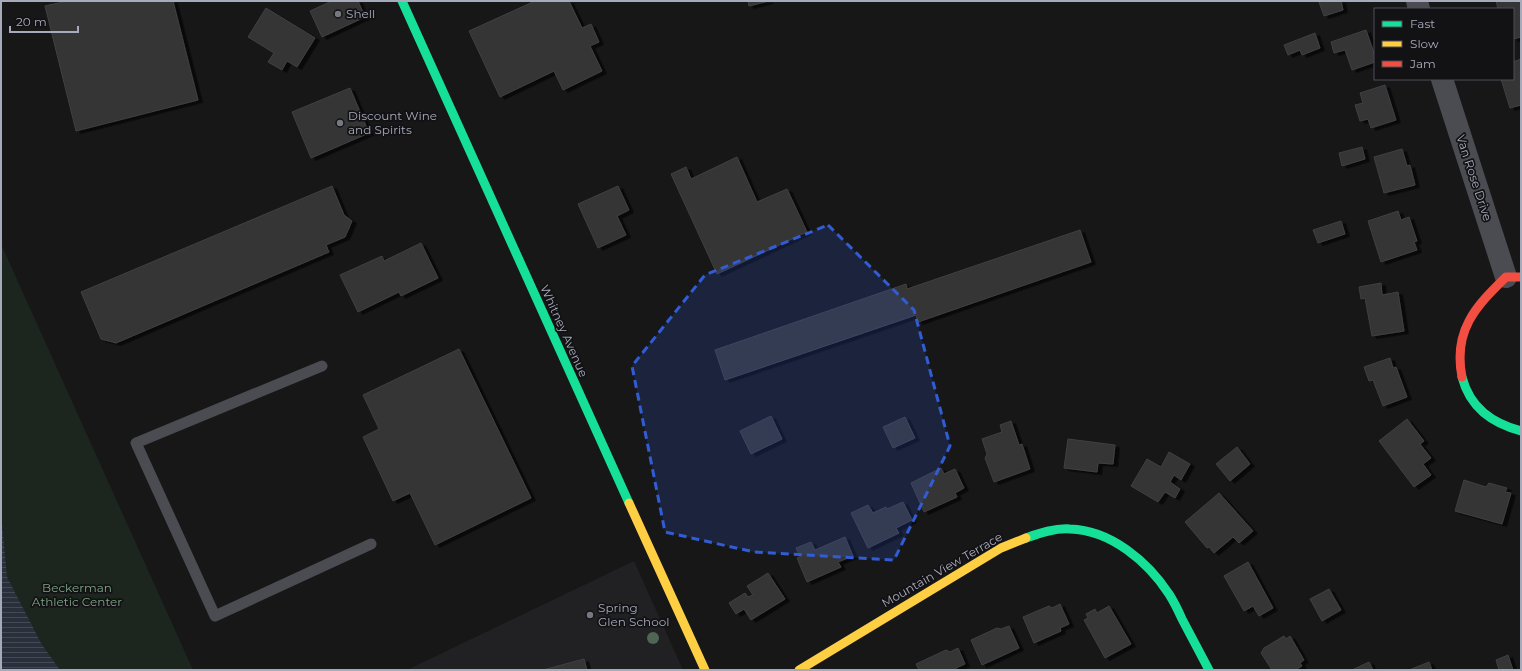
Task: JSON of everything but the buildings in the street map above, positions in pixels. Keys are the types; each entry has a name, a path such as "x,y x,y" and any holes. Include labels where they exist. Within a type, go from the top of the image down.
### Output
{"main road":[{"name":"Whitney Avenue","path":"402,1 705,670"},
{"name":"Van Rose Drive","path":"1514,277 1486,297 1467,324 1459,352 1462,380 1476,406 1498,424 1521,431"},
{"name":"Mountain View Terrace","path":"799,670 1001,548 1026,537 1054,530 1078,529 1102,536 1124,548 1148,568 1170,594 1209,670"}],"street":[{"name":"Van Rose Drive","path":"1442,80 1514,277"}],"lane":[{"path":"322,366 136,443 215,616 371,544"}],"highlighted area":[{"path":"828,225 914,310 950,446 894,560 754,552 665,532 632,366 705,275"}],"shaded area":[{"path":"1,513 7,577 42,645 60,670 3,670 1,666"},
{"name":"Spring Glen School","path":"634,561 683,670 407,670"}],"green space":[{"name":"Beckerman Athletic Center","path":"1,244 193,670 1,670"}],"traffic: fast":[{"path":"402,1 629,503"},
{"path":"1462,377 1471,397 1484,413 1501,424 1521,431"},
{"path":"1026,538 1053,530 1070,529 1100,535 1127,550 1150,570 1169,594 1209,670"}],"traffic: slow":[{"path":"629,503 705,670"},
{"path":"799,670 1001,548 1026,538"}],"traffic: jam":[{"path":"1462,377 1460,361 1461,346 1469,321 1485,299 1506,277 1521,277"}],"place":[{"name":"Shell","path":"338,14"},
{"name":"Discount Wine and Spirits","path":"340,123"},
{"name":"Spring Glen School","path":"590,615"}]}
